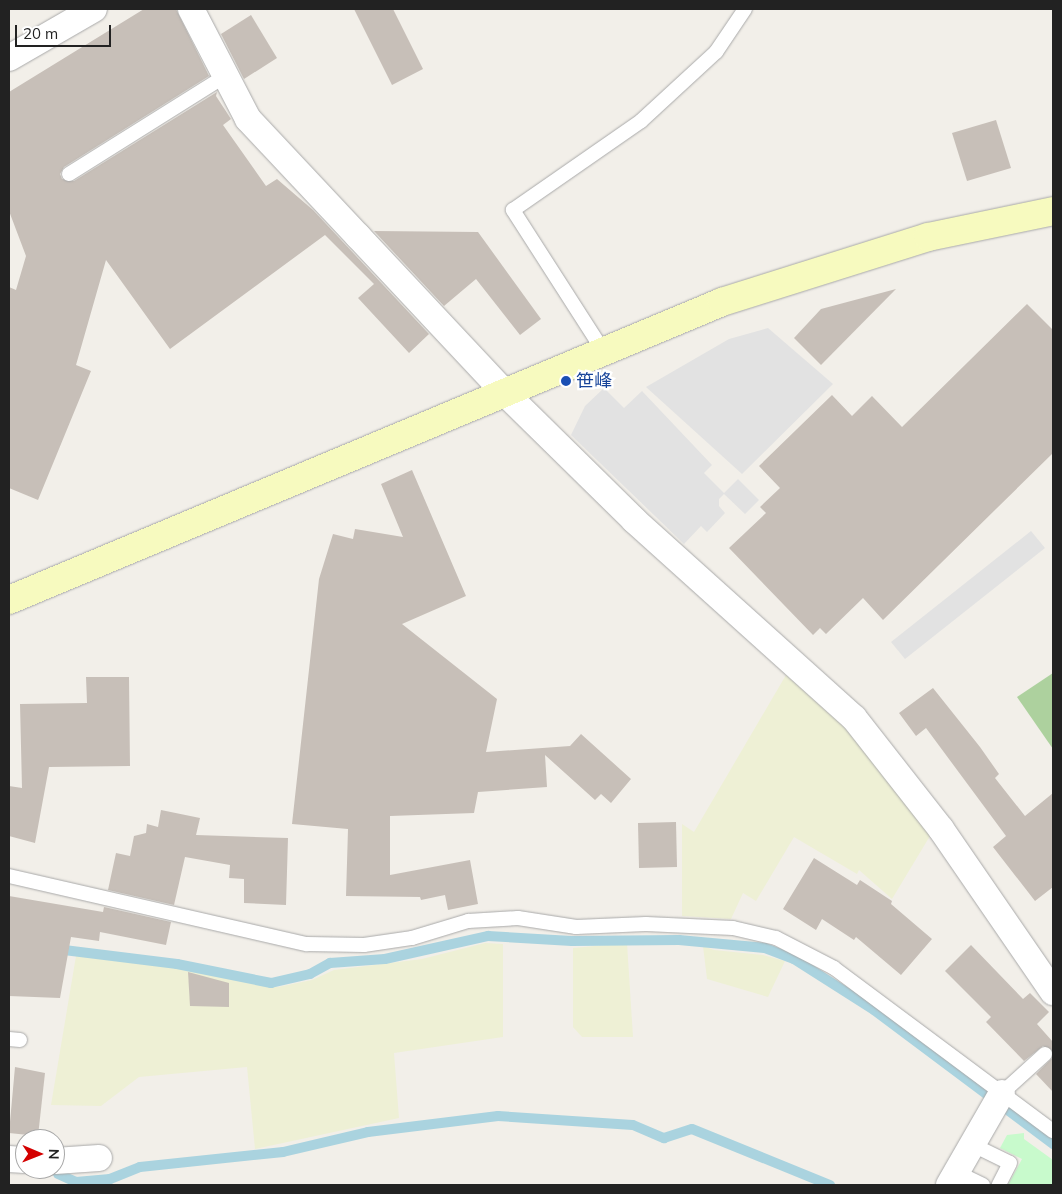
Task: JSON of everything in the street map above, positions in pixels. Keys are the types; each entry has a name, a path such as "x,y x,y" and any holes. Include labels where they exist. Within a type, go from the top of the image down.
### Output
{"street":[{"path":"9,58 94,9"},
{"path":"191,9 248,118 506,394 634,520 854,718 941,829 1053,992"},
{"path":"9,600 750,293 928,238 1053,211"},
{"path":"952,1179 1002,1093"},
{"path":"65,1160 99,1158"}],"lane":[{"path":"604,352 513,210 641,121 716,52 746,9"},
{"path":"69,174 227,75"},
{"path":"9,876 307,944 364,945 412,938 468,921 518,918 576,927 646,924 733,928 776,938 834,968 1053,1131"},
{"path":"1002,1093 1045,1054"},
{"path":"971,1144 1010,1163 999,1185"},
{"path":"952,1179 983,1185"}],"green space":[{"path":"1053,673 1053,749 1017,697"},
{"path":"786,675 843,726 933,831 892,899 859,870 857,874 794,837 756,901 743,893 731,919 682,916 682,824 694,832"},
{"path":"485,943 503,944 503,1037 394,1053 399,1118 255,1149 247,1067 139,1077 101,1106 51,1105 76,956 177,967 278,987 312,980 334,970 422,959"},
{"path":"627,943 633,1037 582,1037 573,1027 573,948"},
{"path":"703,946 714,950 763,955 785,961 768,997 707,979"},
{"path":"1024,1133 1024,1139 1053,1160 1053,1185 1008,1185 1022,1159 1000,1148 1007,1135"}],"shaded area":[{"path":"768,328 833,384 742,474 646,387 729,339"},
{"path":"604,388 624,408 642,391 712,465 704,473 724,493 738,479 759,500 745,514 724,494 719,499 719,506 725,513 707,532 701,526 684,544 571,435 585,406"},
{"path":"1031,531 1045,548 905,659 891,642"}],"building":[{"path":"144,9 176,9 209,76 64,167 60,174 62,179 74,181 217,92 216,96 231,119 223,125 266,186 277,179 313,210 429,334 409,353 358,298 374,284 325,235 170,349 106,260 76,365 91,371 38,500 9,488 9,287 16,290 26,256 9,211 9,92"},
{"path":"354,9 393,9 423,69 392,85"},
{"path":"251,15 277,58 244,79 221,34"},
{"path":"996,120 1011,168 967,181 952,133"},
{"path":"374,231 478,232 541,319 520,335 476,279 444,306"},
{"path":"896,289 821,365 794,338 821,309"},
{"path":"1027,304 1053,330 1053,453 883,620 863,598 826,634 820,628 813,635 729,548 766,513 760,507 780,488 759,466 832,395 852,416 872,396 902,427"},
{"path":"412,470 466,596 402,624 497,699 486,752 570,746 581,734 631,779 611,803 601,794 595,800 545,755 547,787 478,792 474,813 390,816 390,875 470,860 478,904 448,910 445,895 421,900 420,897 346,896 348,829 292,824 319,579 333,534 353,539 355,529 403,537 381,484"},
{"path":"86,677 129,677 130,766 49,767 35,843 9,836 9,786 22,788 20,704 87,703"},
{"path":"933,688 980,747 999,774 995,778 1025,816 1053,793 1053,887 1035,901 993,847 1006,836 926,728 916,736 899,713"},
{"path":"161,810 200,818 196,835 288,838 286,905 244,903 244,879 229,878 230,865 185,857 174,905 108,890 116,853 130,856 134,836 146,833 147,824 158,827"},
{"path":"676,822 677,867 639,868 638,823"},
{"path":"814,858 857,885 860,880 892,901 891,904 932,939 901,975 856,937 854,940 822,919 816,930 783,909"},
{"path":"9,896 103,912 104,907 171,922 166,945 100,932 99,941 71,937 60,998 9,996"},
{"path":"971,945 1023,999 1030,993 1049,1012 1037,1024 1053,1042 1053,1051 1043,1046 1024,1061 986,1022 991,1017 945,971"},
{"path":"188,972 229,983 229,1007 190,1006"},
{"path":"1053,1057 1053,1092 1036,1074"},
{"path":"15,1067 45,1073 39,1129 15,1129 15,1134 9,1133"}],"waterway":[{"path":"56,949 177,964 271,983 310,974 330,963 385,959 488,936 572,941 679,940 765,948 794,959 874,1010 1053,1144"},
{"path":"65,1177 76,1182 110,1179 140,1167 283,1152 368,1132 498,1116 633,1125 664,1138 692,1129 830,1185"}],"place":[{"name":"笹峰","path":"566,381"}]}
